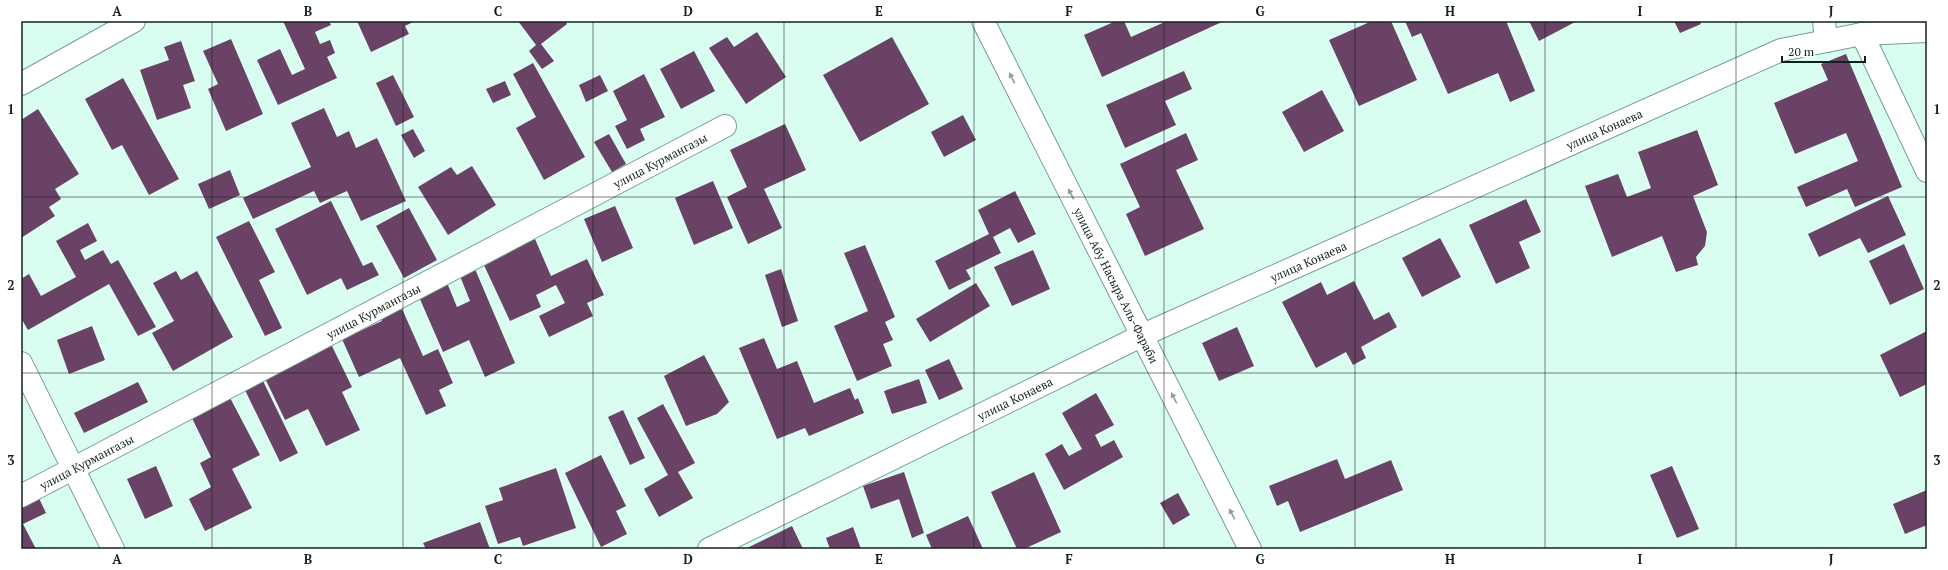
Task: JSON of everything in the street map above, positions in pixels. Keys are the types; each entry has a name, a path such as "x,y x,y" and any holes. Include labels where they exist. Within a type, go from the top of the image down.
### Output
{"street":[{"path":"21,84 134,21"},
{"name":"улица Абу Насыра Аль-Фараби","path":"983,21 1250,549"},
{"name":"улица Конаева","path":"709,549 1143,335 1825,31 1862,34 1927,31"},
{"path":"1862,34 1927,171"},
{"name":"улица Курмангазы","path":"21,496 725,126"},
{"path":"21,363 113,549"}],"building":[{"path":"283,21 329,21 331,25 315,32 320,44 330,40 335,53 327,57 337,78 278,105 257,60 280,49 292,75 305,69"},
{"path":"357,21 415,21 405,26 409,34 371,52"},
{"path":"518,21 565,21 567,24 541,44 554,61 542,69 529,51 536,45"},
{"path":"1116,21 1124,21 1131,37 1167,21 1224,21 1102,77 1084,35"},
{"path":"1372,21 1391,21 1417,80 1359,106 1329,40"},
{"path":"1405,21 1506,21 1535,91 1510,102 1498,73 1448,94 1421,33 1412,37"},
{"path":"1529,21 1577,21 1539,41"},
{"path":"1674,21 1699,21 1701,24 1680,33"},
{"path":"757,32 786,77 746,104 709,48 727,37 734,47"},
{"path":"892,37 929,104 860,142 823,75"},
{"path":"231,39 263,114 226,131 208,89 218,84 203,51"},
{"path":"181,41 195,81 183,85 191,108 157,120 140,70 169,60 164,47"},
{"path":"694,51 715,91 681,109 660,69"},
{"path":"1846,54 1902,187 1855,207 1847,189 1806,207 1797,187 1858,161 1846,133 1795,154 1774,103 1828,80 1821,64"},
{"path":"533,63 585,157 544,180 516,128 536,117 513,74"},
{"path":"1184,71 1192,89 1165,101 1176,125 1125,148 1106,105"},
{"path":"644,74 665,117 640,129 645,140 627,149 615,126 627,120 613,91"},
{"path":"393,75 414,117 396,126 376,83"},
{"path":"600,75 608,91 586,102 579,85"},
{"path":"123,78 179,179 149,195 122,145 112,150 85,99"},
{"path":"505,81 511,95 493,103 486,89"},
{"path":"1322,90 1344,131 1304,152 1282,112"},
{"path":"324,108 337,137 349,131 356,148 377,138 406,201 361,221 347,191 320,203 314,191 253,219 243,198 311,167 291,123"},
{"path":"38,109 79,174 55,189 61,199 49,207 55,216 21,238 21,120"},
{"path":"963,115 976,140 944,157 931,132"},
{"path":"785,124 806,170 764,189 782,228 748,244 727,197 747,187 730,150"},
{"path":"413,129 425,151 414,158 401,135"},
{"path":"1697,130 1718,185 1693,196 1707,232 1705,246 1696,257 1698,265 1676,272 1662,236 1612,257 1585,186 1618,174 1627,197 1651,188 1638,152"},
{"path":"1186,133 1198,160 1176,170 1204,229 1145,256 1126,214 1140,207 1120,164"},
{"path":"609,134 626,164 612,172 594,142"},
{"path":"472,166 496,205 448,235 418,187 451,167 457,175"},
{"path":"230,170 240,195 209,209 198,184"},
{"path":"713,181 733,228 694,245 675,198"},
{"path":"1015,191 1036,234 1018,243 1010,228 993,237 1001,253 966,270 971,279 949,290 935,261 989,234 978,210"},
{"path":"1888,196 1906,235 1868,253 1860,238 1819,257 1808,234"},
{"path":"1526,199 1541,232 1519,242 1530,268 1496,284 1469,225"},
{"path":"331,201 363,266 372,262 379,275 347,290 341,278 307,295 275,229"},
{"path":"615,206 633,248 602,262 584,219"},
{"path":"409,208 437,260 404,278 376,226"},
{"path":"249,221 275,272 259,280 282,328 265,336 216,237"},
{"path":"88,223 97,241 80,250 85,260 103,250 111,264 118,260 156,327 138,336 109,284 28,330 21,318 21,279 29,274 41,296 76,277 56,241"},
{"path":"1440,238 1461,277 1422,297 1402,258"},
{"path":"535,239 551,276 587,259 604,295 587,303 593,316 549,337 539,316 565,303 556,285 536,295 541,307 510,321 483,263"},
{"path":"1904,244 1924,289 1890,305 1869,261"},
{"path":"865,245 895,317 885,322 893,340 883,344 892,366 857,381 834,326 868,311 844,253"},
{"path":"1033,250 1050,289 1012,306 994,267"},
{"path":"475,269 515,363 485,377 469,340 443,352 416,290 445,278 457,307 470,301 460,276"},
{"path":"781,269 798,321 782,327 765,275"},
{"path":"176,271 181,280 197,271 233,337 173,371 152,333 174,321 153,283"},
{"path":"1354,281 1374,320 1389,312 1397,327 1361,347 1366,358 1353,365 1346,352 1316,368 1282,302 1321,282 1327,295"},
{"path":"976,283 990,306 930,342 916,319"},
{"path":"399,302 423,356 438,349 453,383 439,390 446,406 426,415 400,358 359,377 342,339 382,321 378,312"},
{"path":"92,326 105,360 69,374 57,340"},
{"path":"1237,327 1254,366 1219,381 1202,343"},
{"path":"1927,331 1927,384 1900,397 1880,355"},
{"path":"764,338 777,369 797,361 814,403 850,388 855,400 858,398 864,413 809,436 805,428 777,439 739,348"},
{"path":"330,342 352,387 342,392 360,430 326,446 308,409 285,420 263,374"},
{"path":"704,355 729,402 717,414 686,426 664,376"},
{"path":"949,359 963,389 939,400 925,370"},
{"path":"262,379 298,453 280,462 244,388"},
{"path":"919,379 927,403 892,414 884,391"},
{"path":"138,382 148,402 84,433 74,413"},
{"path":"227,392 260,455 232,469 252,508 205,531 189,499 211,487 200,463 211,457 189,412"},
{"path":"1096,393 1114,425 1095,435 1101,447 1114,440 1123,457 1064,490 1045,454 1062,444 1069,456 1082,449 1062,413"},
{"path":"663,404 695,463 678,472 693,498 659,517 644,489 668,475 637,418"},
{"path":"623,410 645,458 630,465 608,417"},
{"path":"601,455 626,506 616,511 627,534 601,547 565,473"},
{"path":"1337,459 1345,479 1391,460 1403,490 1300,532 1288,501 1277,506 1269,486"},
{"path":"156,466 173,506 145,519 127,479"},
{"path":"1672,466 1699,529 1677,538 1650,475"},
{"path":"556,468 576,528 523,546 520,537 498,544 485,506 503,500 499,488"},
{"path":"904,472 924,533 912,538 899,499 871,509 863,486"},
{"path":"1034,472 1061,532 1024,549 1017,549 991,492"},
{"path":"1927,490 1927,525 1905,534 1893,504"},
{"path":"1178,493 1190,515 1173,525 1160,503"},
{"path":"37,494 46,513 23,524 36,549 21,549 21,502"},
{"path":"968,516 983,549 932,549 926,535"},
{"path":"480,522 490,549 426,549 423,543"},
{"path":"792,526 803,549 745,549"},
{"path":"853,527 861,549 830,549 826,538"}]}
